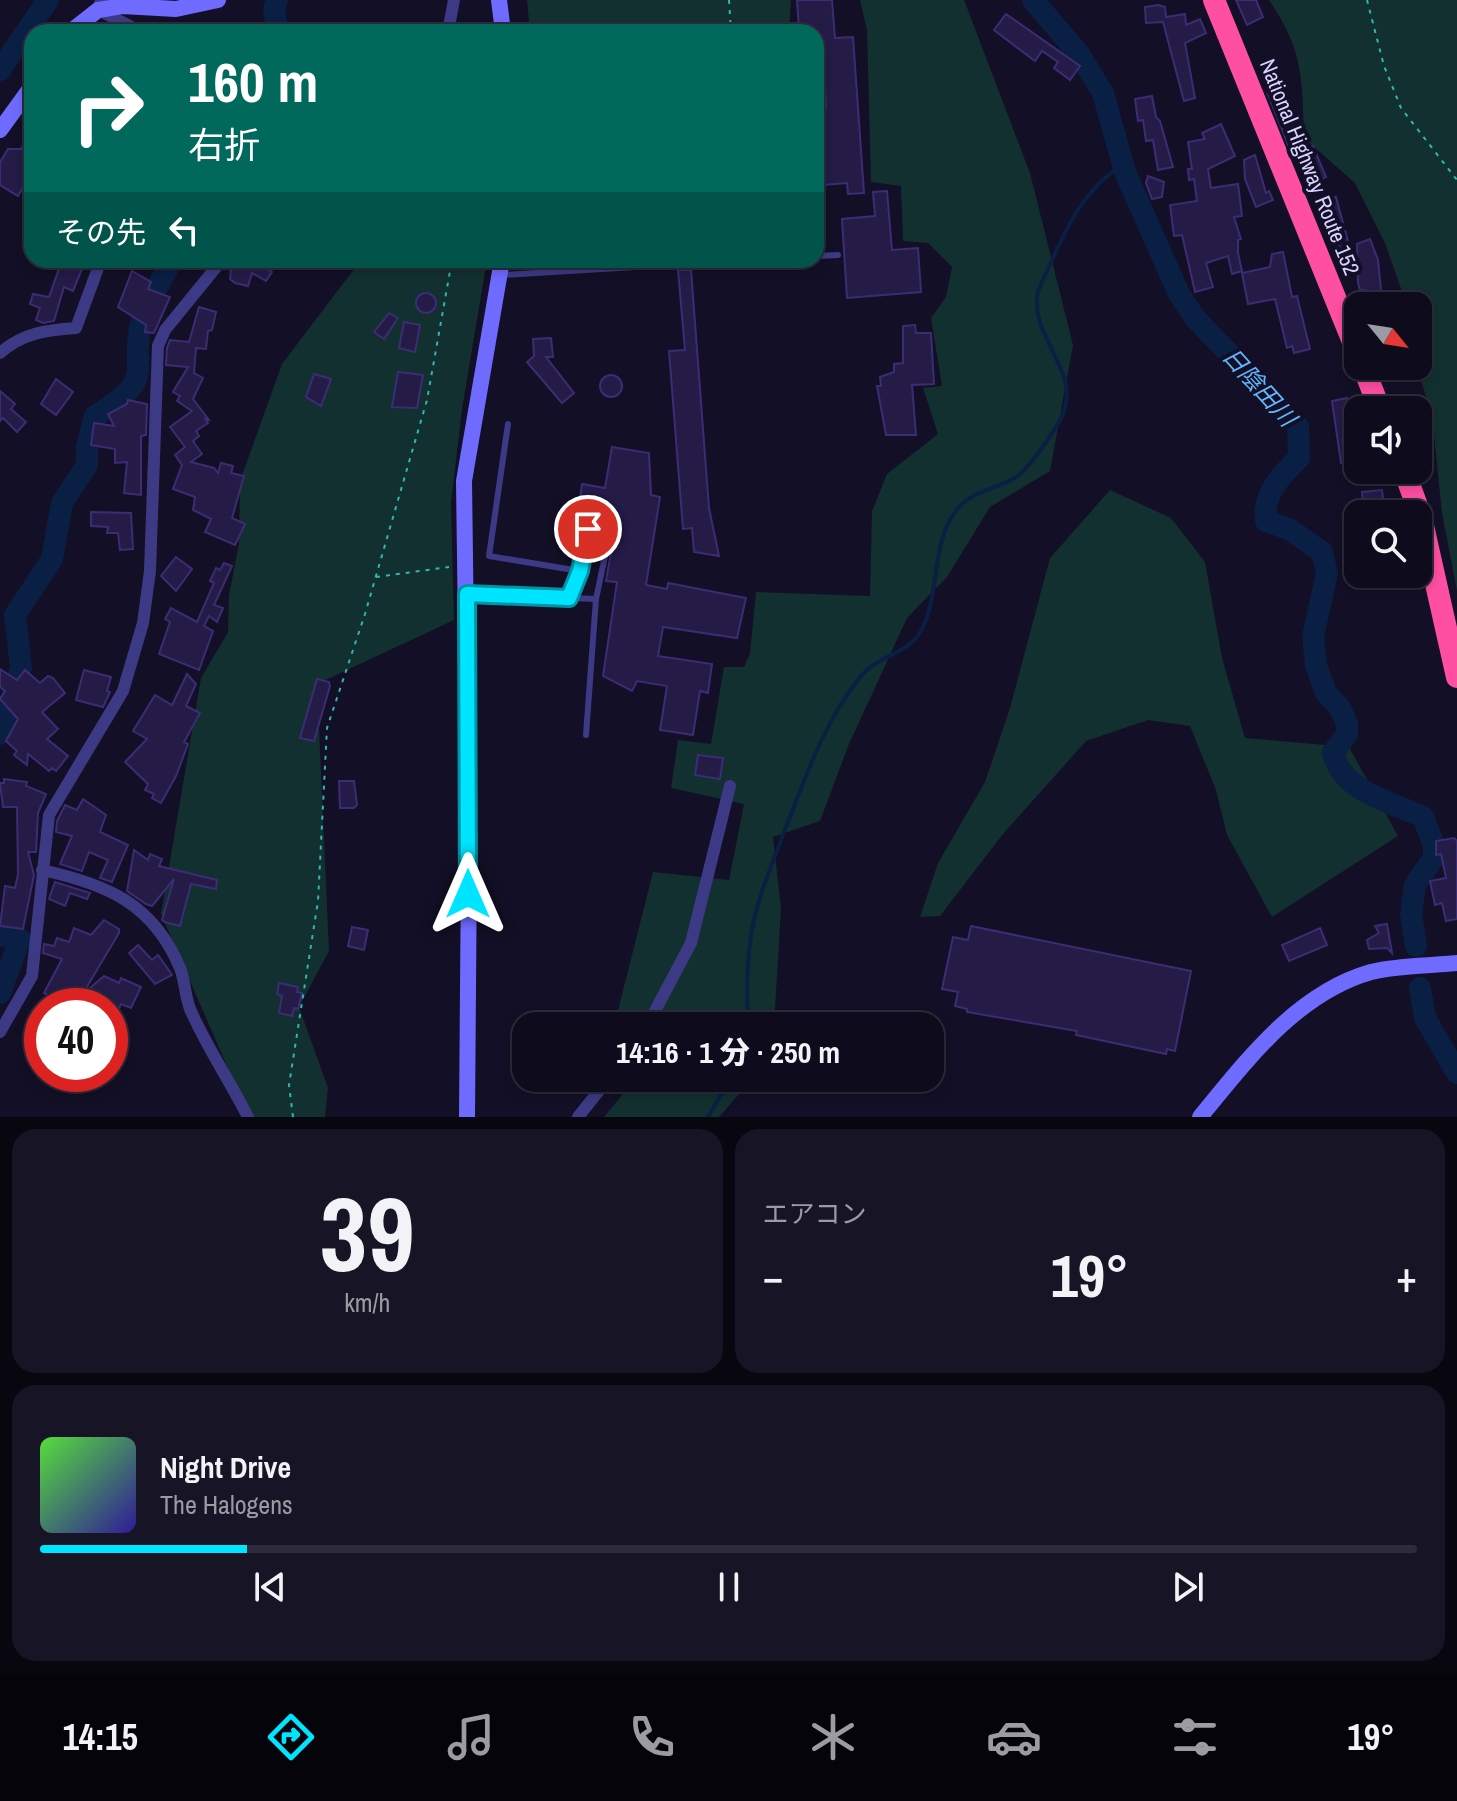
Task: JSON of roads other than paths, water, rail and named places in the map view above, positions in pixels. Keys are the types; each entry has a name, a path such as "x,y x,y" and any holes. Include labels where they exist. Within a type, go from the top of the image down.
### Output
{"highway":[{"name":"National Highway Route 152","path":"1214,0 1344,320"},
{"path":"1409,484 1421,517 1457,677"}],"street":[{"path":"79,24 100,5 176,9 218,0"},
{"path":"450,24 454,0"},
{"path":"499,0 502,24"},
{"path":"100,5 130,24"},
{"path":"0,130 24,97"},
{"path":"0,353 12,343 44,329 76,328 98,268"},
{"path":"0,1032 32,976 49,815 123,691 143,623 150,571 158,346 165,330 215,268"},
{"path":"467,1117 467,594 464,481 501,268"},
{"path":"654,1012 691,943 730,786"},
{"path":"42,870 91,881 126,899 142,913 176,958 190,1008 248,1117"},
{"path":"1200,1117 1280,1027 1329,989 1373,972 1457,963"},
{"path":"578,1117 598,1092"}],"lane":[{"path":"824,256 838,255"},
{"path":"508,424 489,556 580,571"},
{"path":"569,598 580,571 588,529 610,532 596,599 586,735"},
{"path":"467,594 596,599"}],"waterway":[{"path":"32,24 48,0"},
{"path":"277,0 274,10 277,24"},
{"name":"日陰田川","path":"1033,0 1079,54 1103,93 1125,172 1179,294 1195,318 1298,426 1299,458 1270,494 1266,521 1289,529 1322,552 1327,573 1313,636 1316,665 1326,693 1340,708 1347,724 1347,734 1333,753 1338,766 1346,777 1369,794 1423,817 1434,845 1434,857 1415,885 1411,914 1416,946"},
{"path":"0,70 24,35"},
{"path":"748,1012 750,942 761,893 816,751 836,712 868,669 910,644 922,629 932,599 943,536 958,508 971,497 1021,473 1060,420 1066,403 1066,386 1041,325 1037,309 1038,291 1062,238 1082,204 1093,189 1123,165"},
{"path":"0,734 21,668 15,615 52,559 62,503 87,465 87,446 95,416 116,402 135,381 143,316 168,268"},
{"path":"0,935 20,939 0,993"},
{"name":"日陰田川","path":"1420,988 1425,1018 1457,1073"},
{"path":"708,1117 725,1092"}]}
